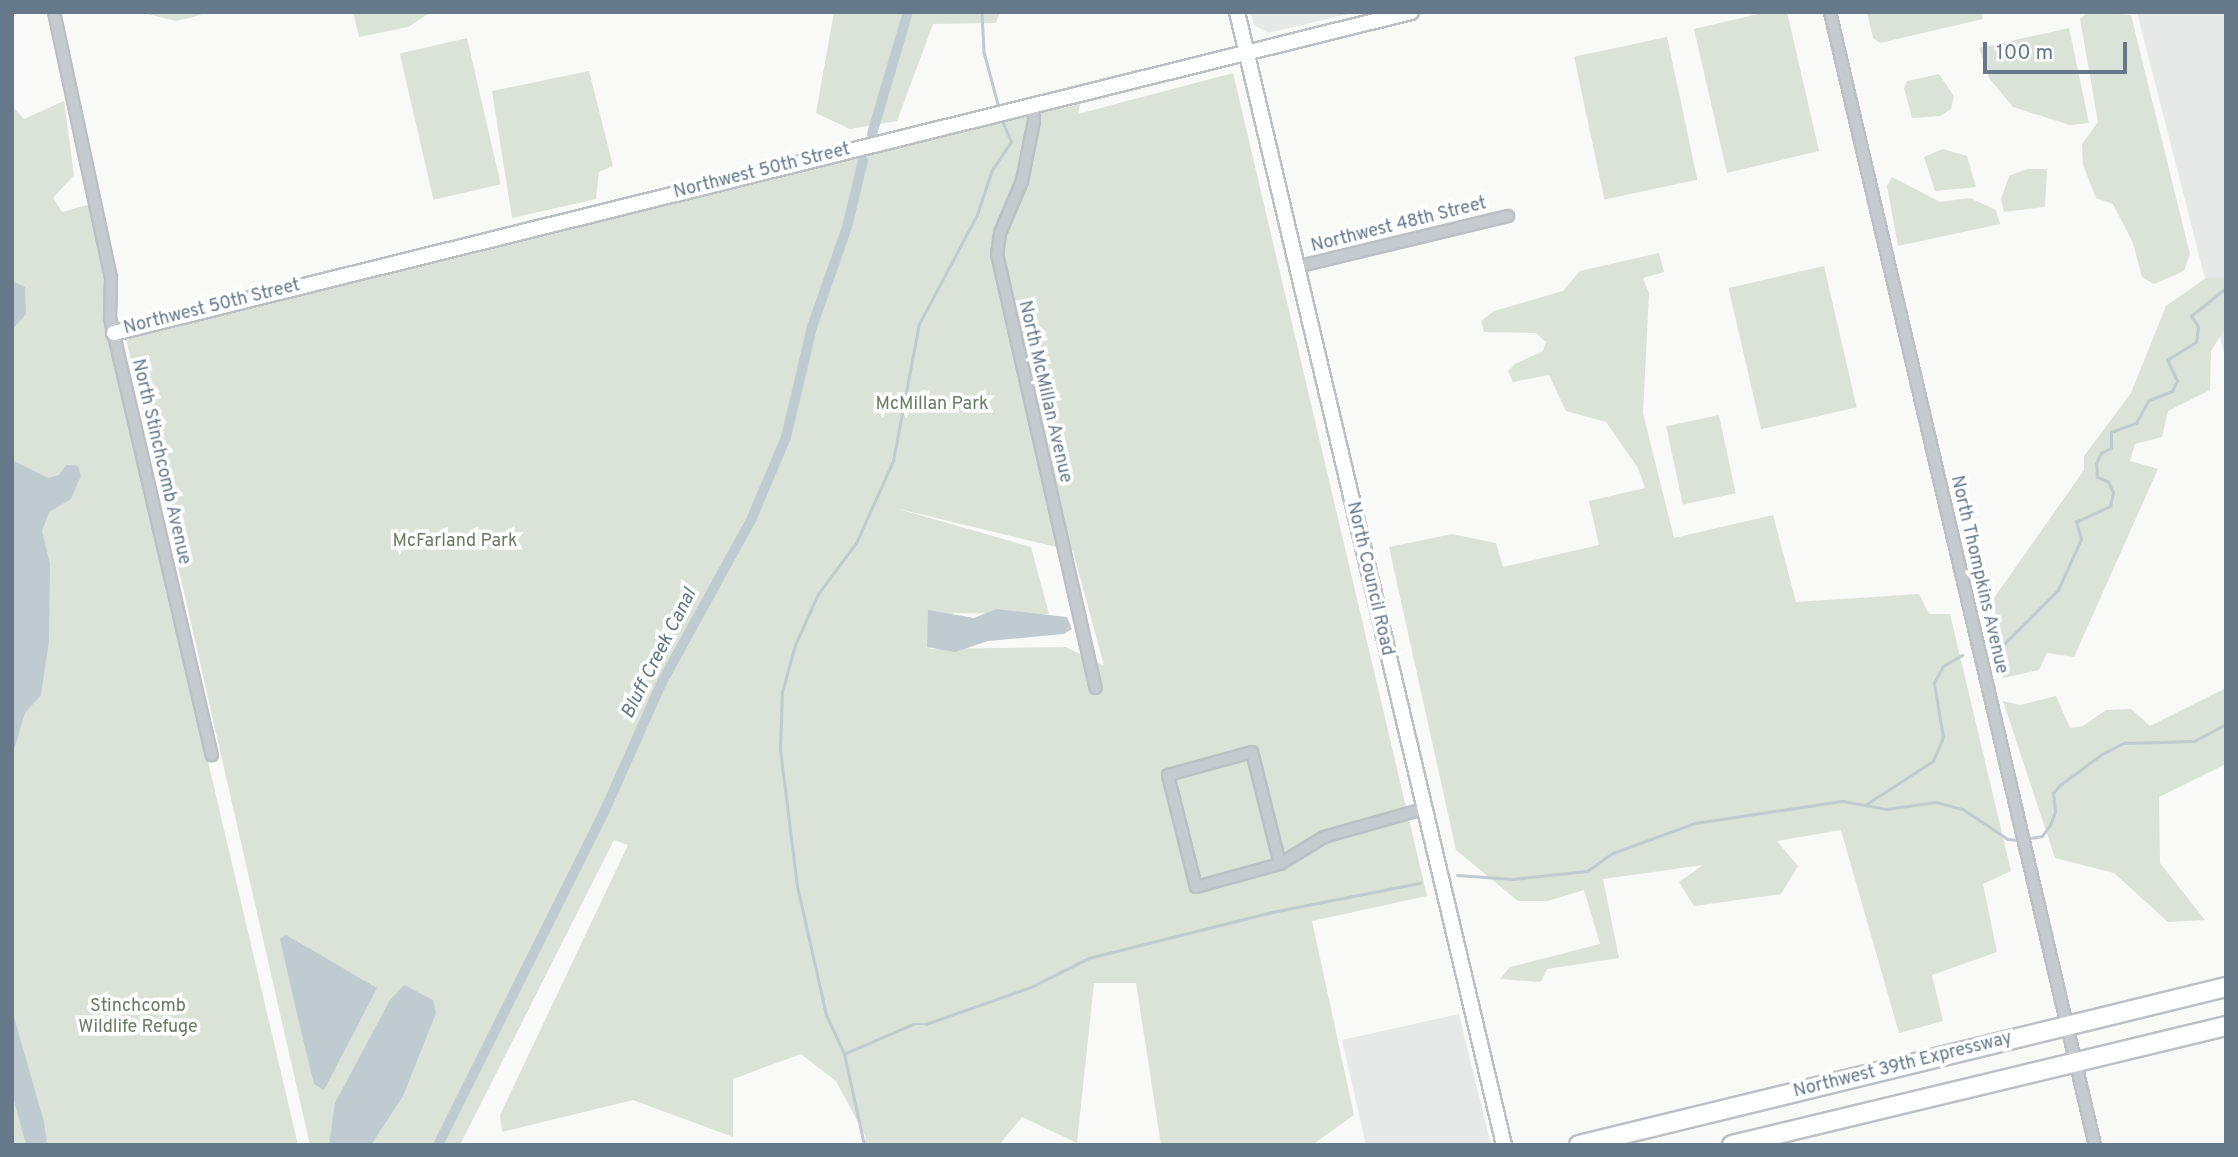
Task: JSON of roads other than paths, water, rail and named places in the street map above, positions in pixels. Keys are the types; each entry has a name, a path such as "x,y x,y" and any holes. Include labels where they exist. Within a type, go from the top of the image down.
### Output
{"highway":[{"name":"Northwest 39th Expressway","path":"1579,1145 2226,987"},
{"name":"Northwest 39th Expressway","path":"1732,1145 2226,1026"}],"street":[{"name":"North Stinchcomb Avenue","path":"54,12 111,278 109,308 114,333 212,755"},
{"name":"North Council Road","path":"1237,12 1504,1145"},
{"name":"Northwest 50th Street","path":"114,333 1410,12"},
{"name":"North Thompkins Avenue","path":"1830,12 2095,1145"},
{"name":"North McMillan Avenue","path":"1032,106 1025,171 1000,233 997,254 1096,688"},
{"name":"Northwest 48th Street","path":"1296,267 1508,216"},
{"path":"1280,864 1252,752 1168,775 1196,887 1280,864 1324,836 1423,808"}],"waterway":[{"name":"Bluff Creek Canal","path":"872,134 908,12"},
{"path":"982,12 984,52 998,104"},
{"path":"864,1145 844,1054 826,1015 797,886 780,749 782,692 795,645 818,594 856,543 893,461 919,324 977,215 992,170 1011,142 1002,121"},
{"name":"Bluff Creek Canal","path":"438,1145 605,810 662,682 752,518 786,437 812,327 847,227 863,161"},
{"path":"2005,643 2058,590 2081,539 2076,522 2110,506 2113,493 2108,482 2097,477 2096,464 2101,453 2111,448 2111,432 2136,423 2149,400 2172,391 2177,381 2167,360 2196,342 2198,327 2191,316 2226,288"},
{"path":"1865,805 1933,761 1943,737 1934,683 1943,666 1962,655"},
{"path":"2031,838 2042,836 2050,825 2055,812 2053,793 2102,754 2124,743 2194,741 2226,724"},
{"path":"1457,875 1513,879 1587,871 1613,853 1695,823 1843,801 1886,809 1936,802 1963,809 2008,839 2018,840"},
{"path":"844,1054 913,1024 926,1024 1031,987 1089,958 1272,912 1420,883"}],"park label":[{"name":"McMillan Park","path":"932,405"},
{"name":"McFarland Park","path":"455,542"},
{"name":"Stinchcomb Wildlife Refuge","path":"138,1018"}]}
